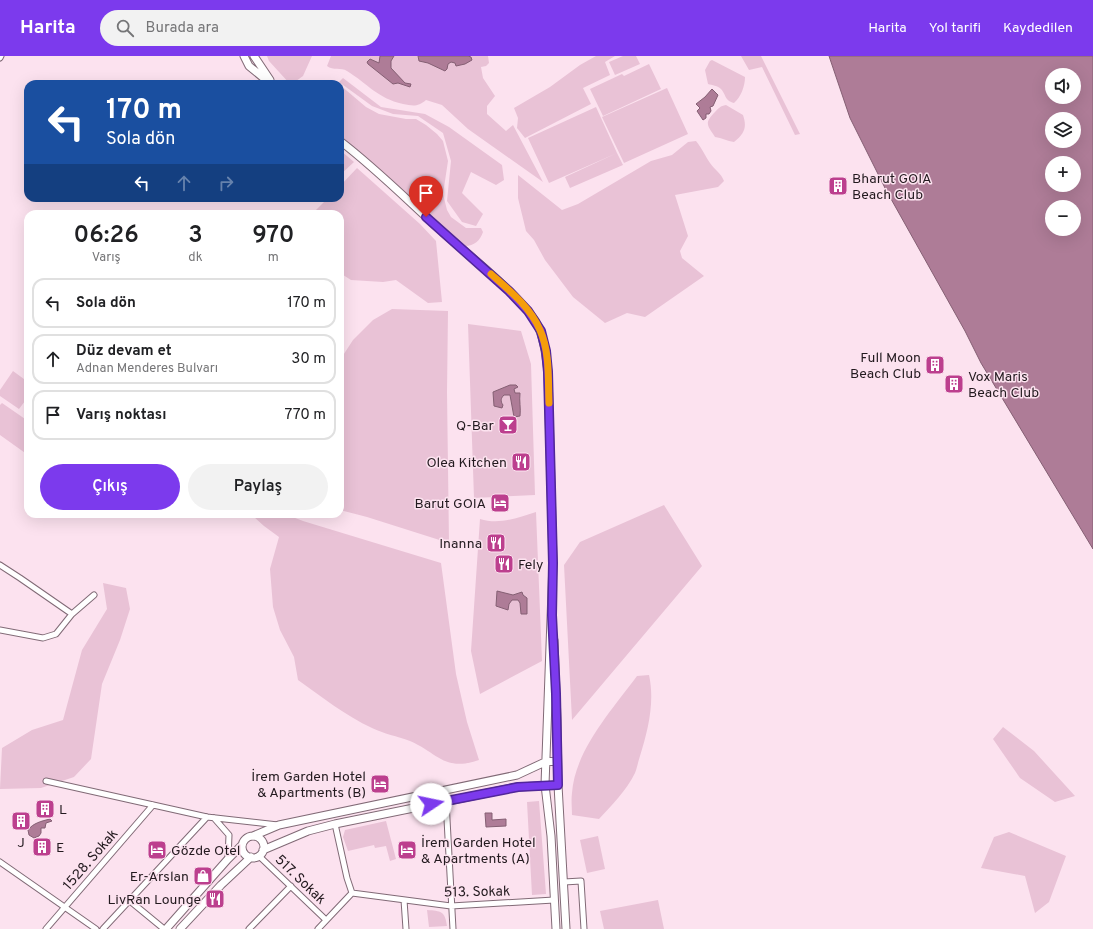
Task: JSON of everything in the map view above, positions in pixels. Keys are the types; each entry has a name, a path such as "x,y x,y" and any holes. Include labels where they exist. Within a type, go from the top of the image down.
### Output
{"main road":[{"path":"244,56 249,66 267,80"},
{"path":"254,56 269,80"},
{"path":"344,144 362,158 509,291 528,311 541,331 546,351 548,379 553,563 545,785 551,836 556,929"},
{"path":"552,615 557,713 558,785 566,929"},
{"path":"165,929 228,859 242,846 246,839 253,836 279,825 517,775 545,762 557,761"},
{"path":"180,929 221,885 251,857 308,831 334,824 518,787 558,785"},
{"path":"253,836 260,838 262,841 263,844 261,853"},
{"path":"242,846 245,854 251,857"}],"street":[{"path":"0,565 72,614"},
{"path":"0,630 43,638 56,634 72,614 94,595"},
{"path":"46,781 207,817 279,825"},
{"path":"446,801 453,929"},
{"name":"1528. Sokak","path":"46,929 154,806"},
{"path":"103,929 207,817"},
{"path":"214,818 229,835 228,859"},
{"path":"318,929 352,893 334,824"},
{"name":"517. Sokak","path":"261,853 290,886 326,920"},
{"path":"0,862 96,929"},
{"path":"564,882 581,881 584,929"},
{"path":"249,929 290,886"},
{"name":"513. Sokak","path":"352,893 451,906 554,900"},
{"path":"404,900 406,929"},
{"path":"130,901 165,929"}],"shaded area":[{"path":"267,56 312,56 303,76 298,80 286,80 269,61"},
{"path":"331,56 488,56 489,63 486,66 481,67 483,78 495,96 487,106 487,114 506,131 513,125 543,182 468,129 442,105 426,100 418,105 410,105 386,98 347,71 327,66"},
{"path":"380,56 394,56 391,61 391,68 405,83 411,84 410,87 398,83 393,84 368,64 367,62 370,59 379,63"},
{"path":"418,56 468,56 471,57 472,60 465,64 456,66 455,63 451,62 448,64 445,71 428,63 419,61"},
{"path":"596,56 615,56 605,62 610,75 583,88 591,104 525,138 517,128 518,118 514,108 550,87 580,65"},
{"path":"623,56 636,56 640,64 615,75 609,62"},
{"path":"741,56 761,56 800,134 795,135 762,67 749,70"},
{"path":"829,56 1093,56 1093,549 981,363 965,331 886,190 850,118"},
{"path":"712,60 745,77 742,91 739,98 734,103 727,99 720,88 708,84 705,70"},
{"path":"649,64 661,89 603,116 590,89 622,74 624,76"},
{"path":"343,78 381,107 425,114 449,127 502,165 504,180 496,185 471,172 462,193 483,214 476,226 462,222 447,201 451,161 443,133 418,116 393,114 372,106 344,86 344,80 341,80"},
{"path":"344,88 366,107 379,114 406,119 416,119 437,134 443,141 448,161 443,194 447,210 451,217 466,228 481,228 483,232 480,238 476,243 470,246 463,246 344,139"},
{"path":"667,88 688,134 624,163 602,117"},
{"path":"712,89 718,95 713,106 710,107 711,111 709,114 706,114 706,118 703,120 697,111 700,108 696,104"},
{"path":"726,105 743,115 745,123 743,133 734,142 715,137 708,124 709,119 715,112"},
{"path":"596,107 617,153 549,183 528,138"},
{"path":"696,141 724,181 718,187 675,195 688,236 680,251 682,258 704,276 645,317 627,313 605,323 573,297 545,260 534,240 526,231 518,198 518,175 562,210 578,204 651,161 672,155 688,142"},
{"path":"344,153 354,162 344,171"},
{"path":"617,153 623,165 570,188 565,177"},
{"path":"357,168 420,224 436,241 442,302 428,303 396,280 383,282 351,280 344,276 344,210 316,210 324,202 344,202 344,182"},
{"path":"392,309 448,311 447,392 449,543 344,511 344,354 353,340 373,320"},
{"path":"468,324 521,331 531,364 535,495 474,498"},
{"path":"13,371 24,379 24,402 19,409 0,396 0,390"},
{"path":"510,385 516,385 518,387 514,389 515,393 520,393 520,416 514,417 510,395 504,395 502,397 502,408 494,406 493,392"},
{"path":"2,403 24,418 24,452 0,435 0,405"},
{"path":"664,505 702,566 572,720 564,565 580,542"},
{"path":"536,512 542,661 480,694 471,651 480,519 487,521 501,521"},
{"path":"255,518 295,518 441,563 456,674 467,722 479,760 457,764 442,760 410,741 381,732 353,718 298,680 294,657 280,630 273,607 270,569 279,537"},
{"path":"103,583 126,588 130,609 120,640 102,684 91,759 74,777 41,788 0,789 2,748 32,730 63,720 82,650 107,609"},
{"path":"497,591 513,595 522,592 527,598 527,614 521,614 520,603 518,600 512,600 509,604 508,610 496,606"},
{"path":"649,675 651,685 650,716 636,771 632,779 628,786 599,819 572,815 572,796 575,777 587,746 606,717 637,676"},
{"path":"1003,727 1034,751 1075,796 1055,802 1020,778 993,739"},
{"path":"539,801 546,894 532,895 527,802"},
{"path":"485,813 492,813 492,820 506,819 506,826 486,827"},
{"path":"50,819 52,821 46,823 45,828 41,828 41,833 39,836 34,838 29,835 28,830 32,826"},
{"path":"386,821 396,859 390,861 386,846 375,848 374,845 348,851 343,837 345,830"},
{"path":"1009,832 1066,856 1049,902 1035,913 1025,876 981,868 994,837"},
{"path":"598,836 605,869 587,873 580,840"},
{"path":"658,900 664,929 604,929 600,911"},
{"path":"427,910 442,913 445,917 447,926 429,927"}],"slow traffic":[{"path":"491,274 528,311 541,331 546,351 549,403"}],"place":[{"name":"Bharut GOIA Beach Club","path":"838,186"},
{"name":"Full Moon Beach Club","path":"935,365"},
{"name":"Vox Maris Beach Club","path":"954,384"},
{"name":"Q-Bar","path":"508,425"},
{"name":"Olea Kitchen","path":"521,462"},
{"name":"Barut GOIA","path":"500,503"},
{"name":"Inanna","path":"496,543"},
{"name":"Fely","path":"504,564"},
{"name":"İrem Garden Hotel & Apartments (B)","path":"380,784"},
{"name":"L","path":"45,809"},
{"name":"J","path":"21,821"},
{"name":"E","path":"42,847"},
{"name":"Gözde Otel","path":"157,850"},
{"name":"İrem Garden Hotel & Apartments (A)","path":"407,850"},
{"name":"Er-Arslan","path":"203,876"},
{"name":"LivRan Lounge","path":"215,899"}],"route":[{"path":"426,217 509,291 528,311 541,331 546,351 548,372 553,563 552,615 557,721 558,785 518,787 431,804"}]}
